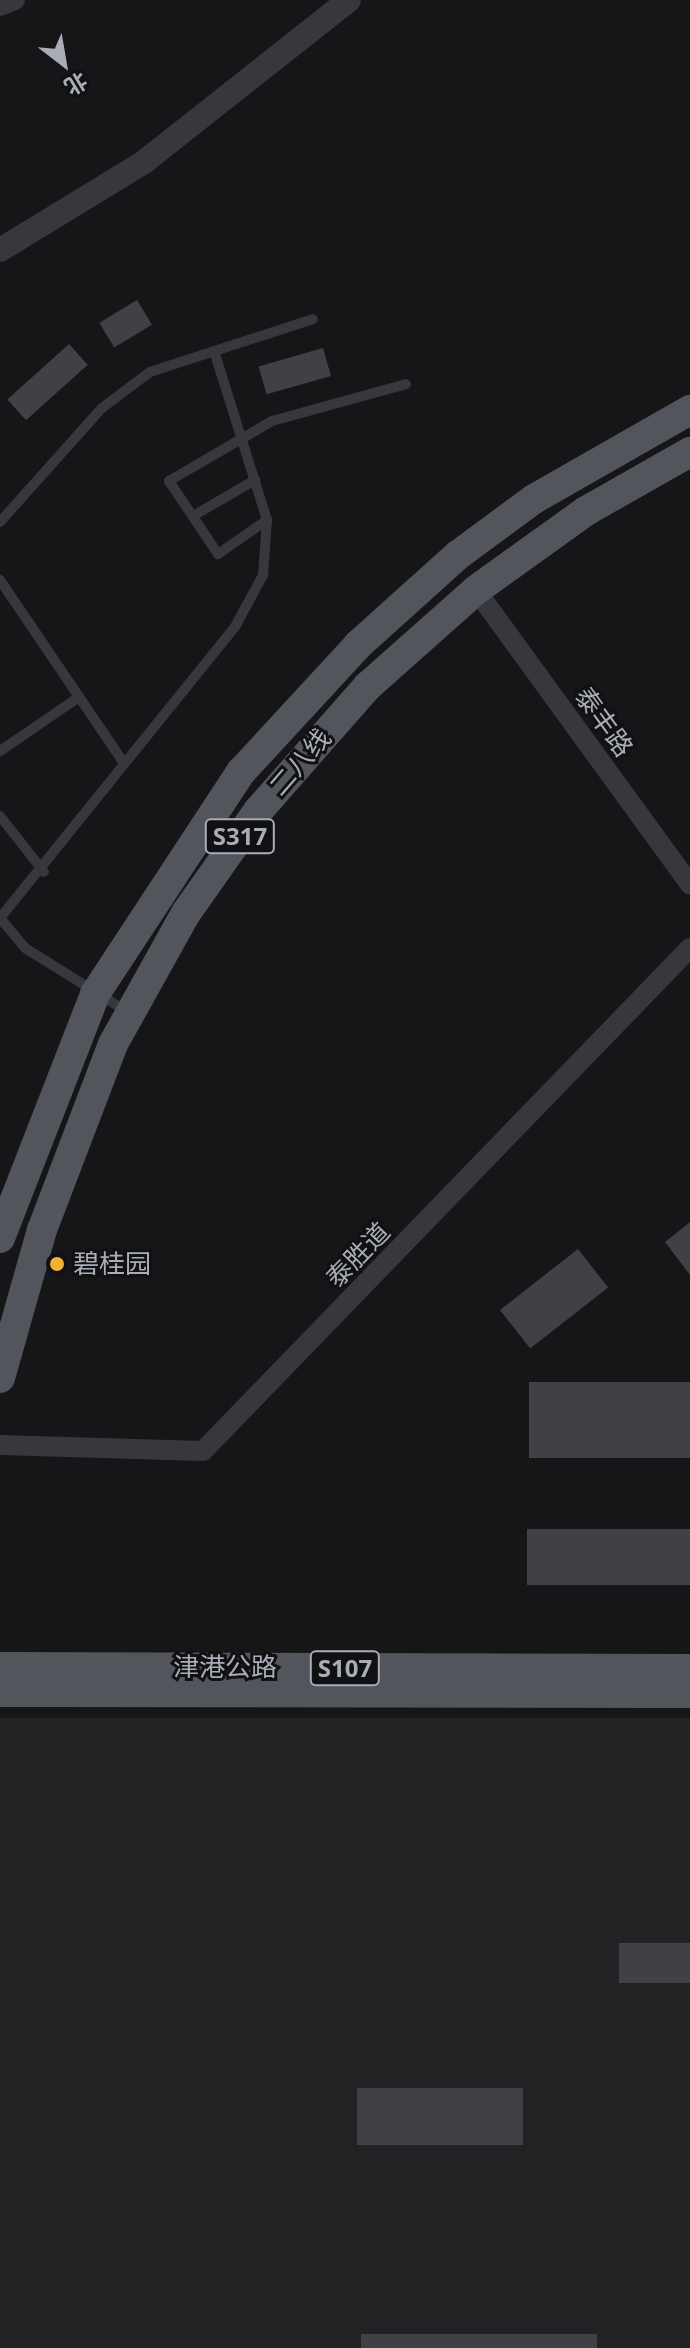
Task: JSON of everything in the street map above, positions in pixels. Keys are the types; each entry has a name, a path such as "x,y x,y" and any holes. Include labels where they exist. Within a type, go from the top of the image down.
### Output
{"main road":[{"name":"二八线","path":"0,1238 95,994 241,772 393,610 534,499 690,410"},
{"name":"二八线","path":"0,1378 42,1230 128,1012 214,871 312,745 476,590 586,511 690,452"},
{"name":"津港公路","path":"0,1667 690,1669"},
{"name":"津港公路","path":"0,1692 690,1693"}],"street":[{"path":"0,6 15,0"},
{"path":"0,241 125,164 333,0"},
{"path":"0,250 144,162 349,0"},
{"name":"泰丰路","path":"476,590 690,885"},
{"name":"泰胜道","path":"0,1445 203,1451 690,948"}],"lane":[{"path":"0,522 102,408 150,372 313,319"},
{"path":"128,1012 25,948 0,918 44,872 121,759 253,602 270,550 267,520 214,351"},
{"path":"267,520 218,554 169,481 242,435 406,384"},
{"path":"193,516 255,480"},
{"path":"0,580 121,759"},
{"path":"0,751 79,697"},
{"path":"0,816 44,872"}],"shaded area":[{"path":"0,1718 690,1718 690,2348 0,2348"}],"building":[{"path":"137,300 152,325 114,348 99,323"},
{"path":"69,344 88,365 26,420 7,400"},
{"path":"323,348 331,376 267,394 259,366"},
{"path":"690,1222 690,1275 665,1242"},
{"path":"578,1249 608,1288 530,1349 500,1310"},
{"path":"529,1382 690,1382 690,1458 529,1458"},
{"path":"527,1529 690,1529 690,1585 527,1585"},
{"path":"619,1943 690,1943 690,1983 619,1983"},
{"path":"357,2088 523,2088 523,2145 357,2145"},
{"path":"361,2334 597,2334 597,2348 361,2348"}],"place":[{"name":"碧桂园","path":"57,1264"}]}
